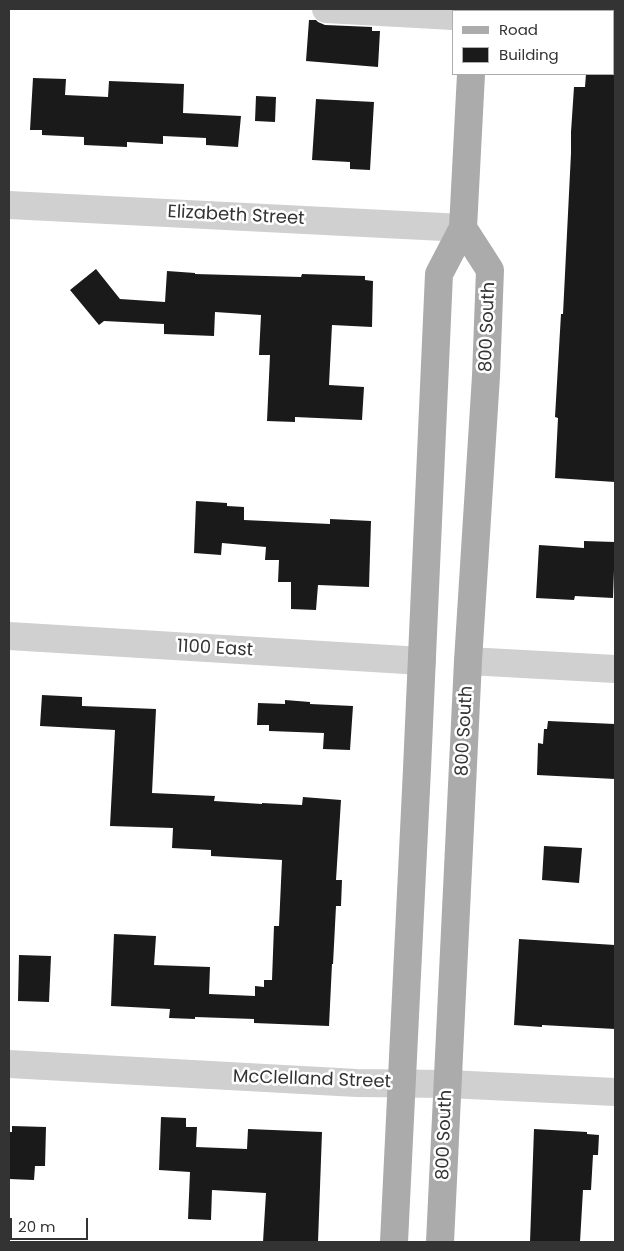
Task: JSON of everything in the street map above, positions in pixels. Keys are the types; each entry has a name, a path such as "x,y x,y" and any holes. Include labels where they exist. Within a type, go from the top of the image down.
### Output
{"main road":[{"path":"394,1242 439,274 463,228 471,75"},
{"name":"800 South","path":"440,1242 468,661 486,376 490,270 463,228"}],"street":[{"path":"326,9 452,16"},
{"name":"Elizabeth Street","path":"9,205 463,228"},
{"name":"1100 East","path":"9,636 422,661"},
{"path":"468,661 615,669"},
{"name":"McClelland Street","path":"9,1064 357,1083 448,1084 615,1092"}],"building":[{"path":"309,20 316,20 325,25 372,27 372,31 380,31 378,67 306,61"},
{"path":"615,74 615,482 555,478 558,418 555,417 561,314 563,314 574,87 585,87 586,75"},
{"path":"33,78 66,79 65,95 108,97 109,81 184,84 183,113 241,116 238,147 206,145 206,138 163,136 163,144 127,142 127,147 84,145 84,137 42,135 42,130 30,130"},
{"path":"256,96 276,97 275,122 255,121"},
{"path":"316,99 374,102 370,170 350,169 350,162 312,160"},
{"path":"96,269 120,299 165,302 167,271 195,274 301,277 302,274 365,276 365,280 373,281 372,327 332,325 329,385 364,387 362,420 295,417 295,422 267,421 270,355 259,355 261,315 215,312 214,336 164,334 164,324 104,321 99,325 70,290"},
{"path":"196,501 227,503 227,506 244,507 244,520 330,524 330,519 371,521 369,587 318,585 316,610 291,609 291,582 278,582 279,560 265,560 266,547 222,543 221,555 194,553"},
{"path":"584,541 615,542 613,598 575,596 574,600 536,598 539,545 584,548"},
{"path":"42,695 82,697 82,706 156,709 152,793 215,796 214,801 262,804 302,805 303,797 341,800 336,880 342,880 341,906 336,906 329,1026 254,1023 254,1019 169,1018 170,1009 111,1006 114,934 156,936 154,965 210,967 209,994 255,996 255,986 264,987 264,980 272,980 274,926 279,926 282,860 211,856 211,850 172,848 173,828 110,826 115,730 40,726"},
{"path":"285,700 310,702 310,704 353,706 350,750 323,749 324,733 269,731 269,725 257,725 258,703 285,704"},
{"path":"548,721 615,724 615,779 537,775 538,743 543,744 544,729 547,729"},
{"path":"544,846 582,848 579,883 542,880"},
{"path":"519,939 615,945 615,1029 514,1025"},
{"path":"19,955 51,956 49,1002 18,1001"},
{"path":"161,1117 186,1118 186,1127 197,1127 196,1147 247,1149 248,1129 322,1132 318,1242 263,1242 266,1193 212,1190 211,1220 188,1219 190,1172 159,1170"},
{"path":"12,1126 46,1127 45,1166 35,1166 34,1180 9,1179 9,1132 12,1132"},
{"path":"534,1129 587,1132 587,1134 599,1135 598,1155 593,1155 591,1190 583,1190 580,1242 530,1242"}]}
